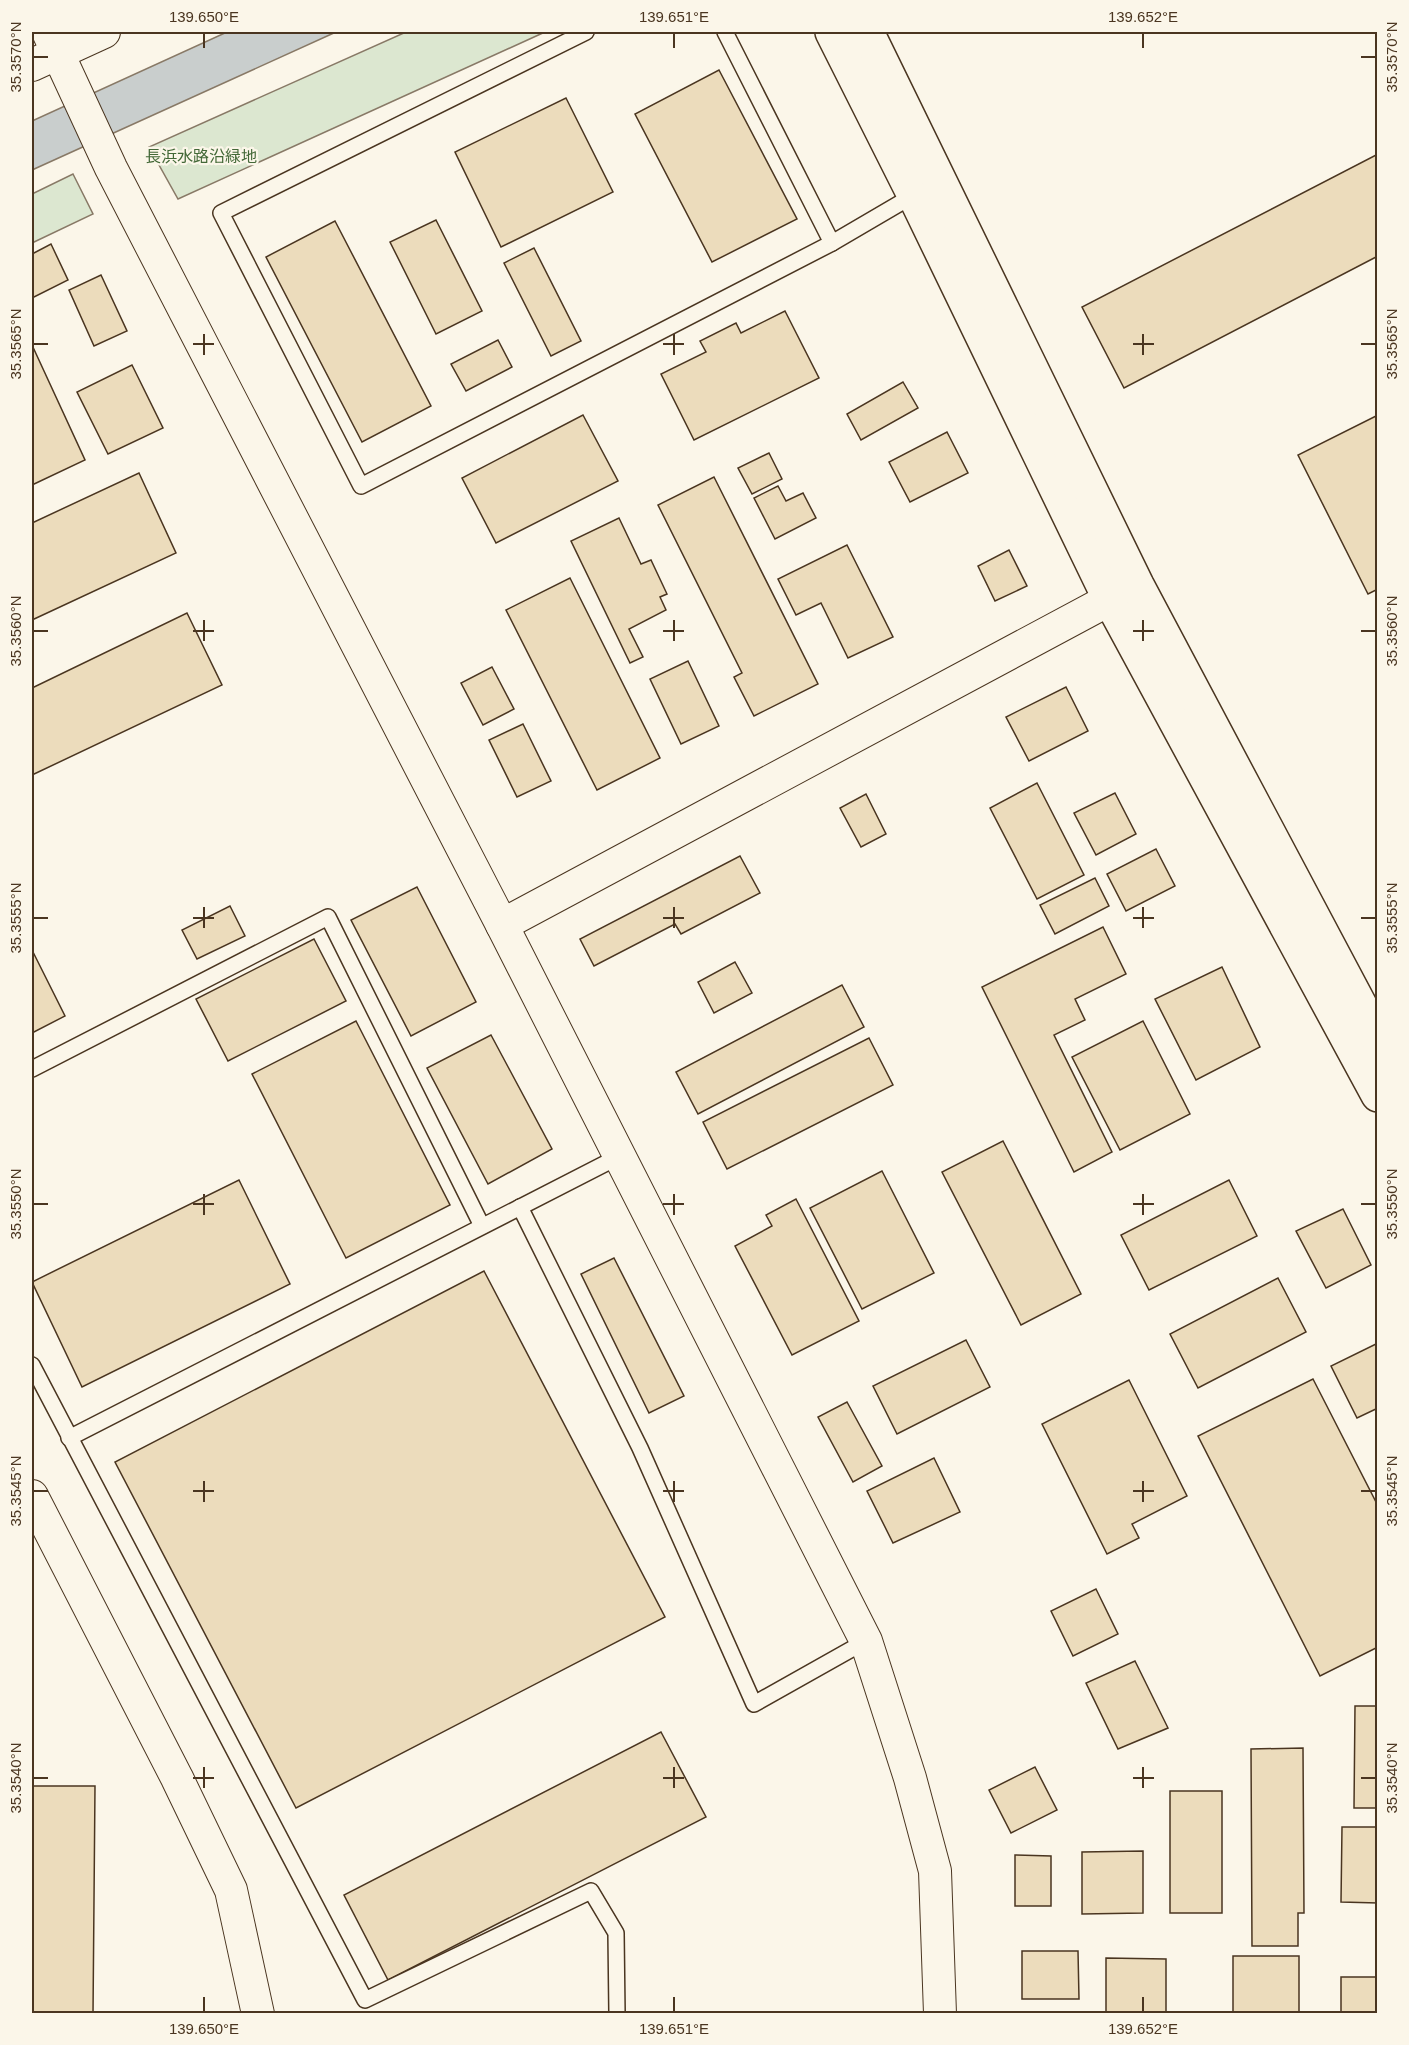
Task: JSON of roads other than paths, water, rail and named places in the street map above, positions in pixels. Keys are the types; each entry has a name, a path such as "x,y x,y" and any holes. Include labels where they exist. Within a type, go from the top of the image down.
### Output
{"street":[{"path":"104,32 46,50 74,86 111,168 502,924 618,1157 866,1641 910,1778 935,1871 940,2013"},
{"path":"832,32 914,195 1124,593 1377,1095"},
{"path":"867,32 1124,593 1377,1039"},
{"path":"502,924 1124,593"},
{"path":"32,1496 177,1778 231,1890 258,2013"}],"lane":[{"path":"586,32 221,213 361,486 832,243 914,195"},
{"path":"725,32 832,243"},
{"path":"32,1069 328,917 482,1226"},
{"path":"69,1438 618,1157"},
{"path":"520,1207 640,1448 754,1704 866,1641"},
{"path":"32,1365 364,2000 591,1891 616,1933 617,2013"}],"park label":[{"name":"長浜水路沿緑地","path":"201,156"}]}
